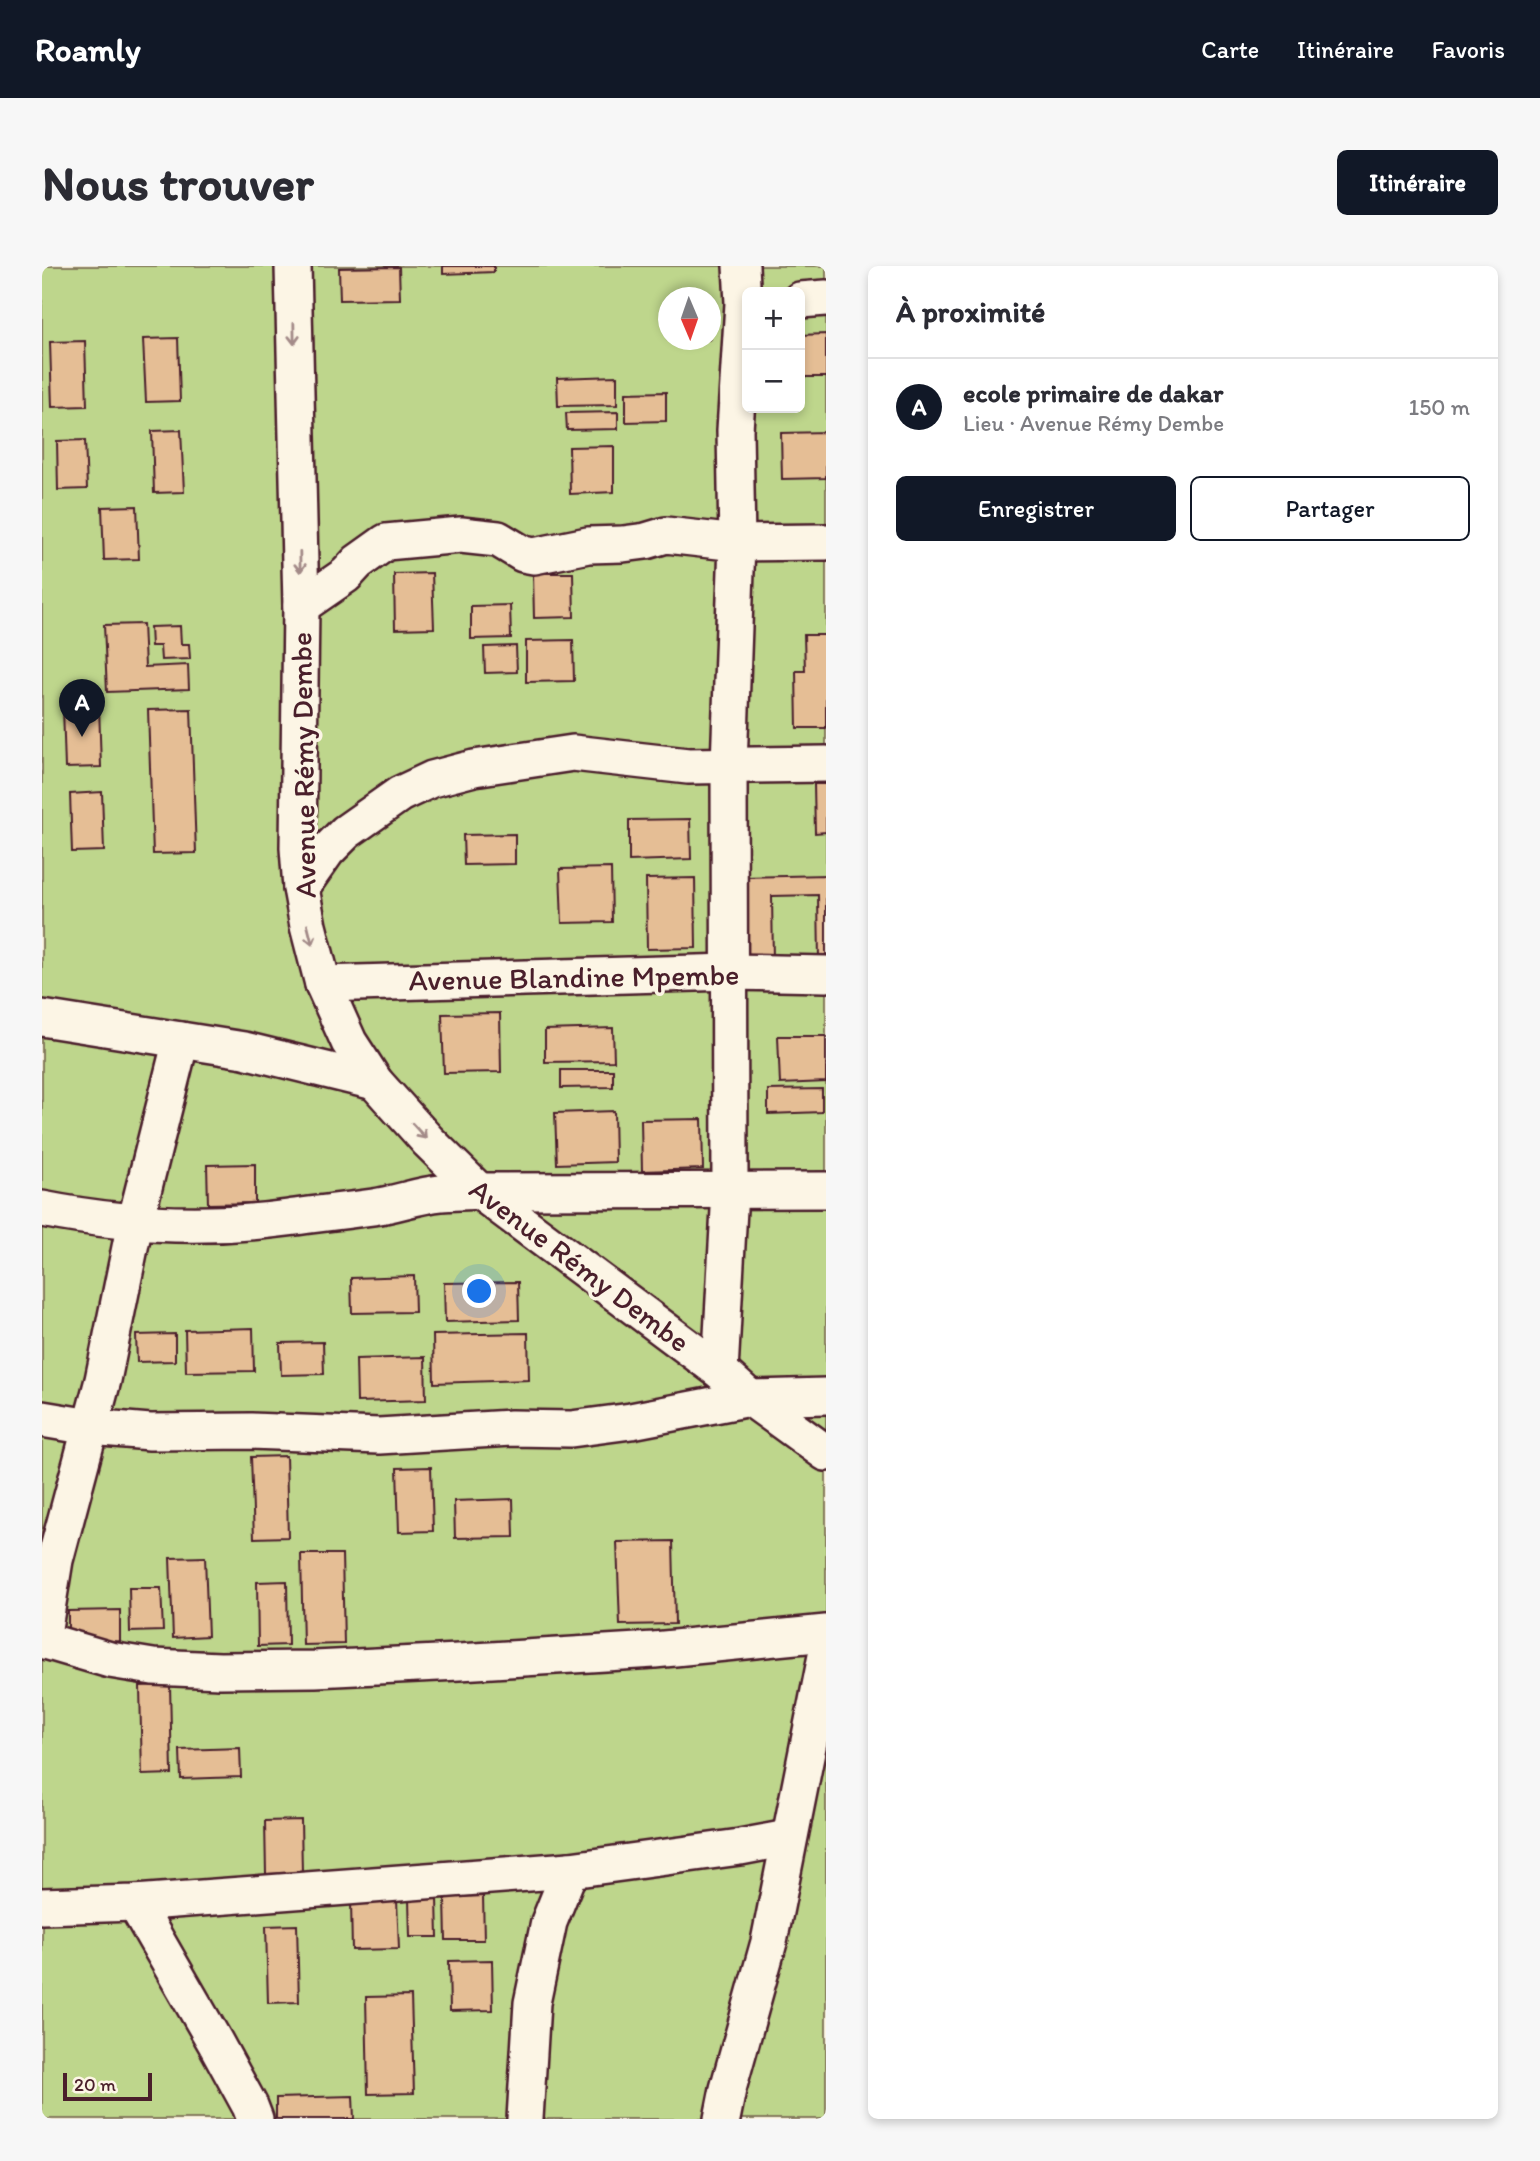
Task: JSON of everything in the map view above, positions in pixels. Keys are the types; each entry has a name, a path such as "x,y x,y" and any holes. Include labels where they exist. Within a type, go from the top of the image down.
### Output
{"street":[{"name":"Avenue Rémy Dembe","path":"293,266 301,606 298,848 301,888 323,984 349,1042 374,1082 479,1191 826,1453"},
{"path":"741,266 743,287"},
{"path":"805,300 826,298"},
{"path":"720,1371 730,1191 729,765 737,543 735,430 742,341"},
{"path":"301,606 346,575 358,562 386,542 461,535 498,539 523,554 534,556 587,545 624,544 666,536 737,543 826,542"},
{"path":"301,888 327,851 346,832 400,794 432,779 474,768 573,753 688,766 826,764"},
{"name":"Avenue Blandine Mpembe","path":"323,984 731,972 826,974"},
{"path":"42,1018 244,1050 374,1082"},
{"path":"181,1040 135,1223 103,1380 55,1560 42,1641 110,1660 153,1667 234,1670 315,1669 654,1650 826,1633"},
{"path":"42,1209 135,1223 200,1224 266,1220 373,1207 439,1193 826,1190"},
{"path":"42,1419 90,1427 150,1432 251,1431 379,1436 511,1428 571,1429 631,1421 750,1398 826,1396"},
{"path":"722,2119 769,1942 826,1656"},
{"path":"42,1906 135,1903 570,1870 789,1838"},
{"path":"525,2119 531,2003 549,1922 570,1870"},
{"path":"135,1903 245,2115"}],"green space":[{"path":"42,266 826,266 826,2119 42,2119"}],"building":[{"path":"443,266 494,266 494,272 443,274"},
{"path":"399,267 400,299 340,300 339,268"},
{"path":"826,334 826,377 805,377 805,335"},
{"path":"178,338 180,401 146,402 143,339"},
{"path":"85,341 87,406 52,407 50,342"},
{"path":"617,376 617,405 558,406 557,378"},
{"path":"666,392 666,421 626,422 626,393"},
{"path":"618,412 618,429 567,430 566,413"},
{"path":"181,430 184,492 154,493 152,431"},
{"path":"826,432 826,478 782,479 781,433"},
{"path":"85,440 87,489 58,490 57,441"},
{"path":"614,446 614,492 570,494 569,447"},
{"path":"137,506 139,559 104,560 102,507"},
{"path":"432,573 434,628 395,629 394,574"},
{"path":"533,573 573,573 574,617 534,618"},
{"path":"510,605 511,638 471,639 471,606"},
{"path":"143,624 145,667 188,665 189,689 107,692 104,625"},
{"path":"180,626 181,644 189,644 190,659 161,660 160,646 151,646 150,627"},
{"path":"804,635 826,635 826,728 797,728 796,671 805,671"},
{"path":"573,640 574,681 526,682 526,641"},
{"path":"516,646 517,672 485,673 484,647"},
{"path":"99,706 101,767 65,768 63,707"},
{"path":"191,709 196,853 153,854 148,710"},
{"path":"814,784 826,784 826,832 815,833"},
{"path":"102,792 104,851 72,852 70,794"},
{"path":"690,819 691,859 629,861 629,820"},
{"path":"515,834 515,864 464,865 463,835"},
{"path":"611,868 612,922 562,923 560,869"},
{"path":"826,875 826,960 819,960 818,895 772,896 773,961 748,961 746,877"},
{"path":"695,878 696,948 647,949 646,879"},
{"path":"500,1013 501,1072 444,1073 442,1014"},
{"path":"613,1028 614,1061 545,1062 545,1030"},
{"path":"778,1036 826,1036 826,1082 780,1084"},
{"path":"561,1070 613,1070 613,1087 561,1088"},
{"path":"822,1089 822,1112 768,1114 768,1090"},
{"path":"614,1111 615,1162 557,1164 555,1113"},
{"path":"702,1119 703,1169 642,1171 641,1120"},
{"path":"255,1164 255,1203 208,1204 207,1165"},
{"path":"414,1276 415,1312 352,1313 351,1278"},
{"path":"518,1282 519,1320 445,1322 444,1283"},
{"path":"253,1328 254,1371 186,1372 185,1330"},
{"path":"528,1333 529,1380 434,1383 433,1335"},
{"path":"175,1334 175,1361 137,1362 136,1335"},
{"path":"323,1342 324,1374 281,1375 280,1343"},
{"path":"425,1357 426,1400 357,1402 356,1359"},
{"path":"286,1456 288,1537 254,1538 251,1457"},
{"path":"431,1467 433,1531 399,1532 397,1468"},
{"path":"513,1499 514,1537 455,1538 454,1501"},
{"path":"673,1541 675,1624 620,1625 617,1542"},
{"path":"301,1554 342,1554 344,1644 303,1645"},
{"path":"205,1557 208,1636 173,1638 170,1558"},
{"path":"287,1581 288,1645 258,1646 257,1582"},
{"path":"129,1588 161,1588 163,1631 130,1632"},
{"path":"120,1610 120,1641 68,1642 68,1611"},
{"path":"170,1685 172,1774 142,1775 140,1686"},
{"path":"240,1748 241,1777 181,1779 180,1750"},
{"path":"301,1820 302,1873 266,1874 265,1821"},
{"path":"483,1896 484,1940 446,1940 445,1897"},
{"path":"437,1898 438,1937 410,1937 409,1899"},
{"path":"397,1900 399,1949 352,1950 351,1901"},
{"path":"297,1925 299,2002 268,2003 266,1926"},
{"path":"492,1960 493,2010 450,2011 449,1961"},
{"path":"411,1996 414,2093 368,2094 366,1997"},
{"path":"353,2096 354,2119 276,2119 276,2098"}],"place":[{"name":"ecole primaire de dakar","path":"82,737"}]}
